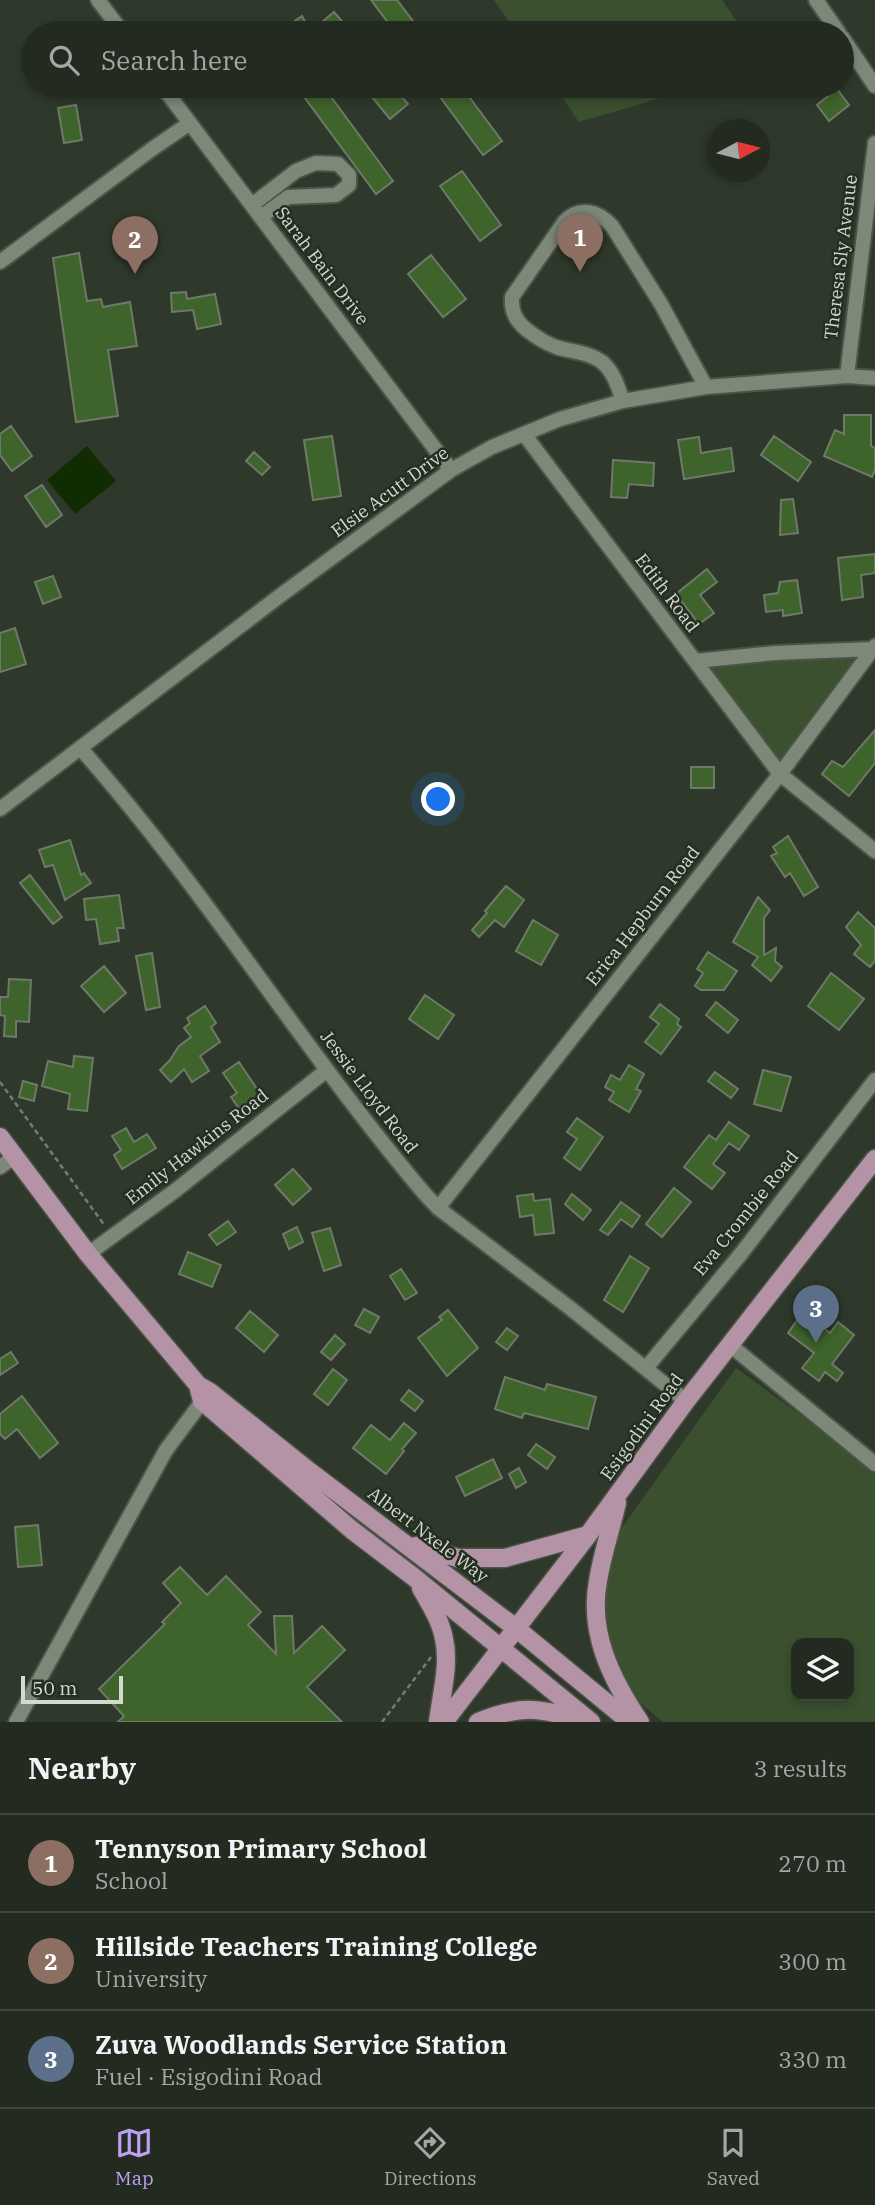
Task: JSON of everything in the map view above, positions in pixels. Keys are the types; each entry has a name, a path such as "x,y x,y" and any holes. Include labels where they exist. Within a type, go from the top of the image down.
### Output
{"main road":[{"name":"Albert Nxele Way","path":"0,1137 7,1162 203,1392 352,1530 415,1578 589,1722"},
{"name":"Esigodini Road","path":"444,1722 588,1535 685,1401 875,1159"},
{"name":"Albert Nxele Way","path":"203,1392 517,1629 630,1722"},
{"path":"620,1492 597,1583 598,1628 604,1657 617,1688 640,1722"},
{"path":"406,1544 458,1558 505,1558 588,1535"},
{"path":"415,1578 445,1639 446,1660 438,1722"},
{"path":"478,1722 504,1711 527,1709 548,1711 589,1722"}],"street":[{"path":"98,0 114,21"},
{"path":"816,0 831,21"},
{"path":"854,54 875,86"},
{"name":"Sarah Bain Drive","path":"172,98 451,470"},
{"path":"0,262 191,123"},
{"name":"Theresa Sly Avenue","path":"847,376 875,143"},
{"path":"316,163 338,164 349,175 349,185 336,195 288,197 256,211 296,171 316,163"},
{"path":"623,401 613,374 600,360 542,341 522,326 515,317 512,306 512,297 565,220 572,214 593,212 612,226 661,304 706,387"},
{"name":"Elsie Acutt Drive","path":"0,809 281,595 451,470 492,447 560,419 623,401 706,387 847,376 875,378"},
{"name":"Edith Road","path":"524,434 780,774 875,851"},
{"path":"695,661 775,653 874,648"},
{"name":"Erica Hepburn Road","path":"438,1208 780,774 874,648"},
{"name":"Jessie Lloyd Road","path":"81,749 132,806 327,1070 416,1185 438,1208 685,1401"},
{"name":"Emily Hawkins Road","path":"88,1254 176,1190 327,1070"},
{"name":"Eva Crombie Road","path":"646,1368 740,1255 875,1080"},
{"path":"730,1345 875,1464"},
{"path":"16,1722 166,1450 203,1392"}],"path":[{"path":"0,1082 112,1236"},
{"path":"382,1722 435,1651 445,1649"}],"shaded area":[{"path":"494,0 722,0 737,21 509,21"},
{"path":"562,98 659,98 654,100 579,122"},
{"path":"87,446 116,481 75,514 47,480"},
{"path":"863,654 780,767 702,664"},
{"path":"736,1368 875,1469 875,1722 663,1722 639,1702 615,1667 606,1623 606,1583 618,1533"}],"building":[{"path":"371,0 397,0 413,21 387,21"},
{"path":"334,12 342,21 323,21"},
{"path":"305,98 332,98 393,181 376,194"},
{"path":"373,98 403,98 408,104 390,119"},
{"path":"441,98 470,98 502,141 483,155"},
{"path":"826,98 844,98 849,105 829,121 817,105"},
{"path":"76,105 82,140 64,143 58,108"},
{"path":"462,171 501,225 480,241 440,186"},
{"path":"79,253 87,301 101,299 103,307 130,302 137,346 108,350 118,416 76,422 53,258"},
{"path":"431,255 466,299 443,317 408,274"},
{"path":"186,292 187,299 215,294 221,324 197,329 193,310 172,312 171,293"},
{"path":"844,415 871,415 871,446 875,448 875,470 872,477 824,456 835,430 844,434"},
{"path":"11,426 32,456 12,471 0,455 0,434"},
{"path":"332,436 341,496 313,500 304,440"},
{"path":"774,436 811,462 798,481 761,455"},
{"path":"699,437 701,453 731,448 734,471 684,479 678,440"},
{"path":"254,452 270,467 262,475 246,461"},
{"path":"613,460 654,463 653,486 629,484 627,498 611,497"},
{"path":"42,485 62,515 46,527 25,496"},
{"path":"793,499 798,533 780,535 781,500"},
{"path":"875,554 875,573 861,575 863,597 842,600 838,558"},
{"path":"707,569 717,582 700,595 714,613 699,624 676,594"},
{"path":"53,576 61,597 43,604 35,582"},
{"path":"797,580 802,613 783,616 783,610 766,612 764,595 778,593 780,582"},
{"path":"15,628 26,664 0,672 0,633"},
{"path":"875,730 875,763 849,796 822,774 832,761 843,767"},
{"path":"691,767 714,767 714,788 691,788"},
{"path":"788,836 818,887 804,896 790,873 785,877 771,856 777,853 773,847"},
{"path":"70,840 81,875 84,873 91,883 65,900 53,865 45,867 39,850"},
{"path":"30,875 62,917 53,924 20,883"},
{"path":"506,886 524,900 504,927 495,920 479,937 472,930"},
{"path":"119,895 124,928 117,928 119,941 100,944 96,919 86,920 84,899"},
{"path":"758,897 770,910 764,918 764,955 776,948 775,961 782,967 771,981 752,965 758,957 733,942"},
{"path":"858,912 875,928 875,961 870,967 854,954 861,945 846,927"},
{"path":"533,920 558,935 541,965 516,951"},
{"path":"708,952 737,971 724,990 701,990 695,986 703,973 697,969"},
{"path":"152,953 160,1007 146,1010 136,956"},
{"path":"104,966 126,993 104,1012 81,986"},
{"path":"831,973 864,999 839,1030 808,1006"},
{"path":"9,979 31,980 29,1022 16,1021 16,1037 4,1036 5,1016 0,1015 0,997 8,997"},
{"path":"425,995 454,1015 438,1039 409,1019"},
{"path":"716,1002 738,1020 728,1033 706,1015"},
{"path":"660,1004 679,1019 677,1024 681,1027 661,1054 645,1042 659,1024 650,1017"},
{"path":"205,1006 216,1023 211,1027 220,1042 200,1056 209,1071 192,1082 184,1069 171,1082 160,1070 179,1046 191,1037 184,1028 190,1023 187,1018"},
{"path":"74,1056 93,1058 87,1111 68,1109 70,1094 42,1086 48,1061 73,1067"},
{"path":"239,1062 263,1098 242,1113 231,1097 237,1093 223,1073"},
{"path":"629,1065 644,1074 636,1089 641,1091 629,1112 609,1100 614,1092 605,1087 611,1075 620,1080"},
{"path":"763,1070 791,1077 781,1111 754,1104"},
{"path":"715,1072 738,1089 731,1098 708,1081"},
{"path":"23,1081 37,1085 34,1101 19,1097"},
{"path":"577,1118 603,1137 580,1170 564,1158 577,1139 567,1132"},
{"path":"729,1122 749,1136 739,1150 729,1143 713,1164 725,1173 712,1189 684,1167 709,1135 716,1140"},
{"path":"126,1128 134,1142 147,1134 156,1148 122,1169 114,1155 121,1150 112,1136"},
{"path":"293,1169 311,1189 293,1205 275,1185"},
{"path":"674,1188 691,1202 662,1237 646,1224"},
{"path":"533,1194 534,1201 550,1199 554,1233 535,1235 533,1215 520,1217 517,1196"},
{"path":"572,1194 591,1210 583,1220 565,1204"},
{"path":"621,1202 640,1216 632,1227 621,1219 608,1235 600,1230"},
{"path":"228,1221 236,1232 217,1245 209,1235"},
{"path":"297,1227 303,1242 289,1249 283,1234"},
{"path":"330,1228 341,1265 324,1271 312,1233"},
{"path":"188,1252 221,1265 212,1287 179,1274"},
{"path":"630,1256 649,1268 623,1312 604,1300"},
{"path":"401,1269 417,1293 405,1300 390,1276"},
{"path":"364,1309 379,1317 370,1333 355,1325"},
{"path":"448,1310 478,1348 447,1376 418,1338 442,1320 439,1317"},
{"path":"250,1311 278,1335 264,1352 236,1328"},
{"path":"803,1312 830,1333 838,1322 854,1335 832,1364 843,1373 837,1381 825,1372 819,1381 802,1368 814,1353 788,1333"},
{"path":"507,1328 518,1336 507,1350 496,1342"},
{"path":"335,1335 345,1344 331,1360 321,1352"},
{"path":"11,1352 18,1363 0,1375 0,1359"},
{"path":"333,1369 347,1380 328,1405 314,1394"},
{"path":"505,1377 545,1390 547,1384 596,1397 588,1429 524,1413 522,1418 495,1409"},
{"path":"409,1390 423,1401 415,1411 401,1400"},
{"path":"22,1396 58,1443 40,1458 17,1429 5,1439 0,1434 0,1414"},
{"path":"404,1423 416,1433 386,1474 353,1448 371,1425 390,1440"},
{"path":"536,1444 555,1457 547,1469 528,1455"},
{"path":"493,1459 502,1478 465,1496 456,1477"},
{"path":"519,1468 526,1482 516,1488 509,1474"},
{"path":"38,1525 42,1565 18,1567 15,1527"},
{"path":"180,1567 207,1595 226,1576 261,1612 248,1625 276,1654 274,1616 292,1616 294,1653 322,1626 345,1650 307,1687 342,1722 118,1722 124,1716 99,1689 165,1624 162,1622 181,1603 163,1583"}],"place":[{"name":"Tennyson Primary School","path":"580,272"},
{"name":"Hillside Teachers Training College","path":"135,274"},
{"name":"Zuva Woodlands Service Station","path":"816,1343"}]}
